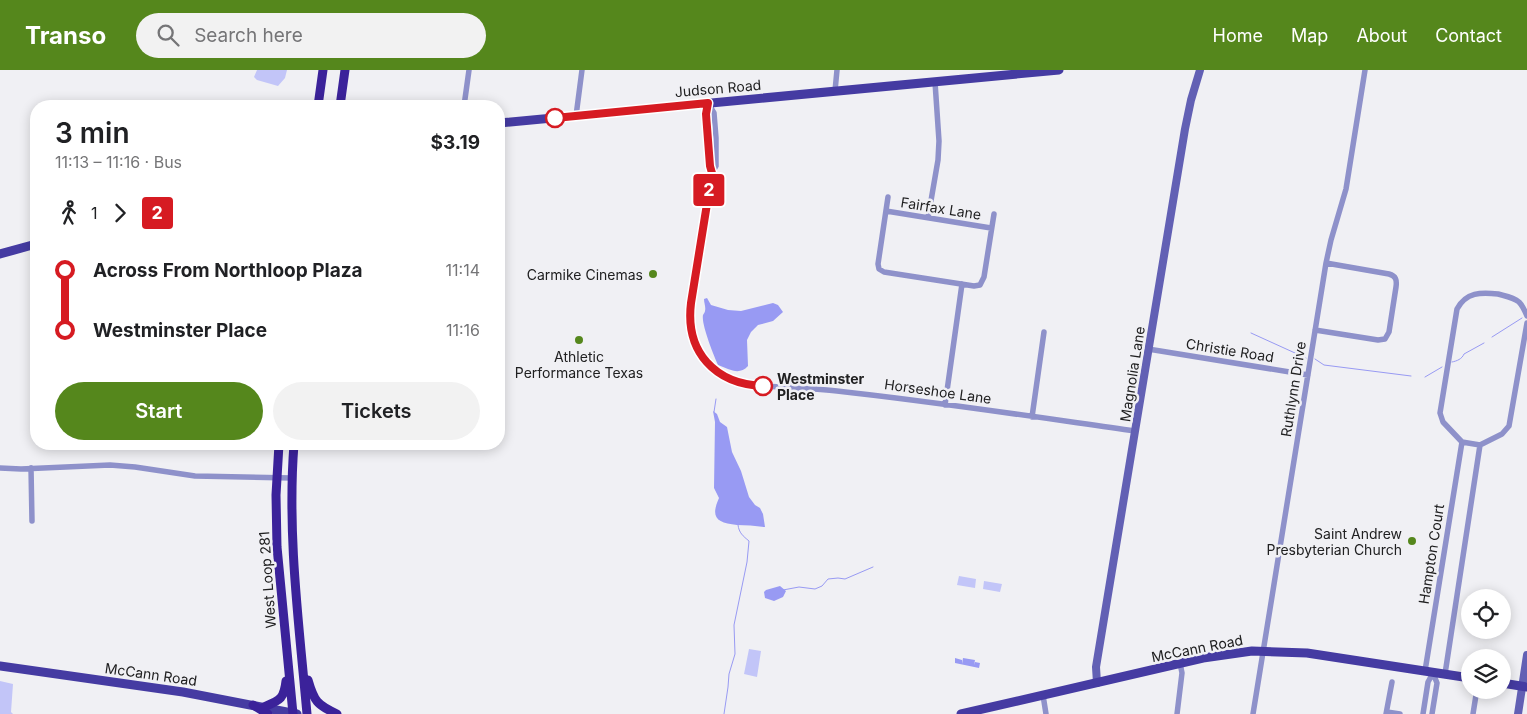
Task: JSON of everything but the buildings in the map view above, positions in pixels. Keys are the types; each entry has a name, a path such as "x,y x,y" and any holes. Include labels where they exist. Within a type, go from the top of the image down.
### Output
{"highway":[{"path":"319,100 323,70"},
{"path":"342,100 345,70"},
{"name":"West Loop 281","path":"279,450 276,524 278,566 294,714"},
{"name":"West Loop 281","path":"294,450 293,564 307,714"},
{"path":"266,711 283,696 288,663"},
{"path":"302,663 316,702 336,714"}],"main road":[{"name":"Judson Road","path":"505,122 1059,70"},
{"name":"Magnolia Lane","path":"1097,683 1096,667 1148,349 1185,129 1200,70"},
{"path":"0,254 30,246"},
{"name":"McCann Road","path":"961,714 1180,663 1225,654 1263,651 1307,653 1461,677"},
{"path":"1518,714 1524,687 1527,655"},
{"name":"McCann Road","path":"0,666 184,692 253,705 266,711 294,714"},
{"path":"1511,685 1524,687"}],"street":[{"path":"465,100 469,70"},
{"path":"576,116 582,70"},
{"path":"835,91 837,70"},
{"name":"Ruthlynn Drive","path":"1253,714 1326,263 1346,189 1365,70"},
{"path":"928,218 938,160 939,141 935,82"},
{"name":"Horseshoe Lane","path":"708,103 714,113 716,166 712,173 690,319 691,331 696,346 712,367 729,379 744,384 835,391 1135,431"},
{"path":"888,197 878,267 882,271 974,286 981,283 984,277 994,214"},
{"name":"Fairfax Lane","path":"886,211 991,228"},
{"path":"1316,330 1378,340 1387,337 1396,287 1394,277 1389,274 1326,263"},
{"path":"945,405 962,284"},
{"path":"1527,316 1522,305 1515,299 1482,292 1464,298 1458,306 1454,318 1440,413 1444,424 1462,442 1480,445 1502,434 1509,426 1527,323"},
{"path":"1032,417 1044,332"},
{"name":"Christie Road","path":"1148,349 1308,375"},
{"name":"Hampton Court","path":"1429,672 1462,442"},
{"path":"1444,674 1480,445"},
{"path":"0,468 110,465 139,467 195,476 292,478"},
{"path":"31,468 32,521"},
{"path":"1177,714 1182,673 1180,663"},
{"path":"1422,714 1429,672"},
{"path":"1429,672 1437,683 1432,714"},
{"path":"1392,682 1387,713 1400,714"},
{"path":"1043,695 1046,714"},
{"path":"1425,699 1434,700"},
{"path":"1473,714 1475,699"}],"shaded area":[{"path":"257,70 287,70 285,78 278,86 257,80 254,77"},
{"path":"959,576 976,579 975,588 957,585"},
{"path":"984,581 1002,584 1000,592 983,589"},
{"path":"749,649 761,651 757,677 744,674"},
{"path":"0,681 13,684 11,712 13,714 0,714"}],"water":[{"path":"707,298 711,305 728,310 741,311 773,303 778,305 783,312 773,321 758,325 751,332 747,340 748,366 741,371 734,371 718,365 708,340 703,319 705,312 704,299"},
{"path":"713,411 717,414 720,422 727,427 732,452 741,471 749,497 760,508 765,527 724,523 715,515 719,498 714,488 715,422"},
{"path":"780,586 786,591 783,597 774,601 765,598 764,592 766,590"},
{"path":"955,658 962,660 962,664 963,658 975,660 974,665 975,662 980,663 979,668 955,663"}],"waterway":[{"path":"1492,337 1522,318"},
{"path":"1251,333 1306,358"},
{"path":"1452,362 1459,360 1464,354 1484,343"},
{"path":"1315,359 1324,365 1411,376"},
{"path":"1425,377 1442,367"},
{"path":"714,412 716,399"},
{"path":"724,714 729,674 735,654 734,625 747,562 749,541 740,532 738,525"},
{"path":"783,590 799,587 815,589 822,586 828,579 845,579 873,567"}],"bus line":[{"name":"2","path":"555,118 708,103 706,114 712,173 691,303 691,331 701,355 715,370 733,381 763,386"}],"place":[{"name":"Carmike Cinemas","path":"653,274"},
{"name":"Athletic Performance Texas","path":"579,340"},
{"name":"Westminster Place","path":"763,386"},
{"name":"Saint Andrew Presbyterian Church","path":"1412,541"}]}
